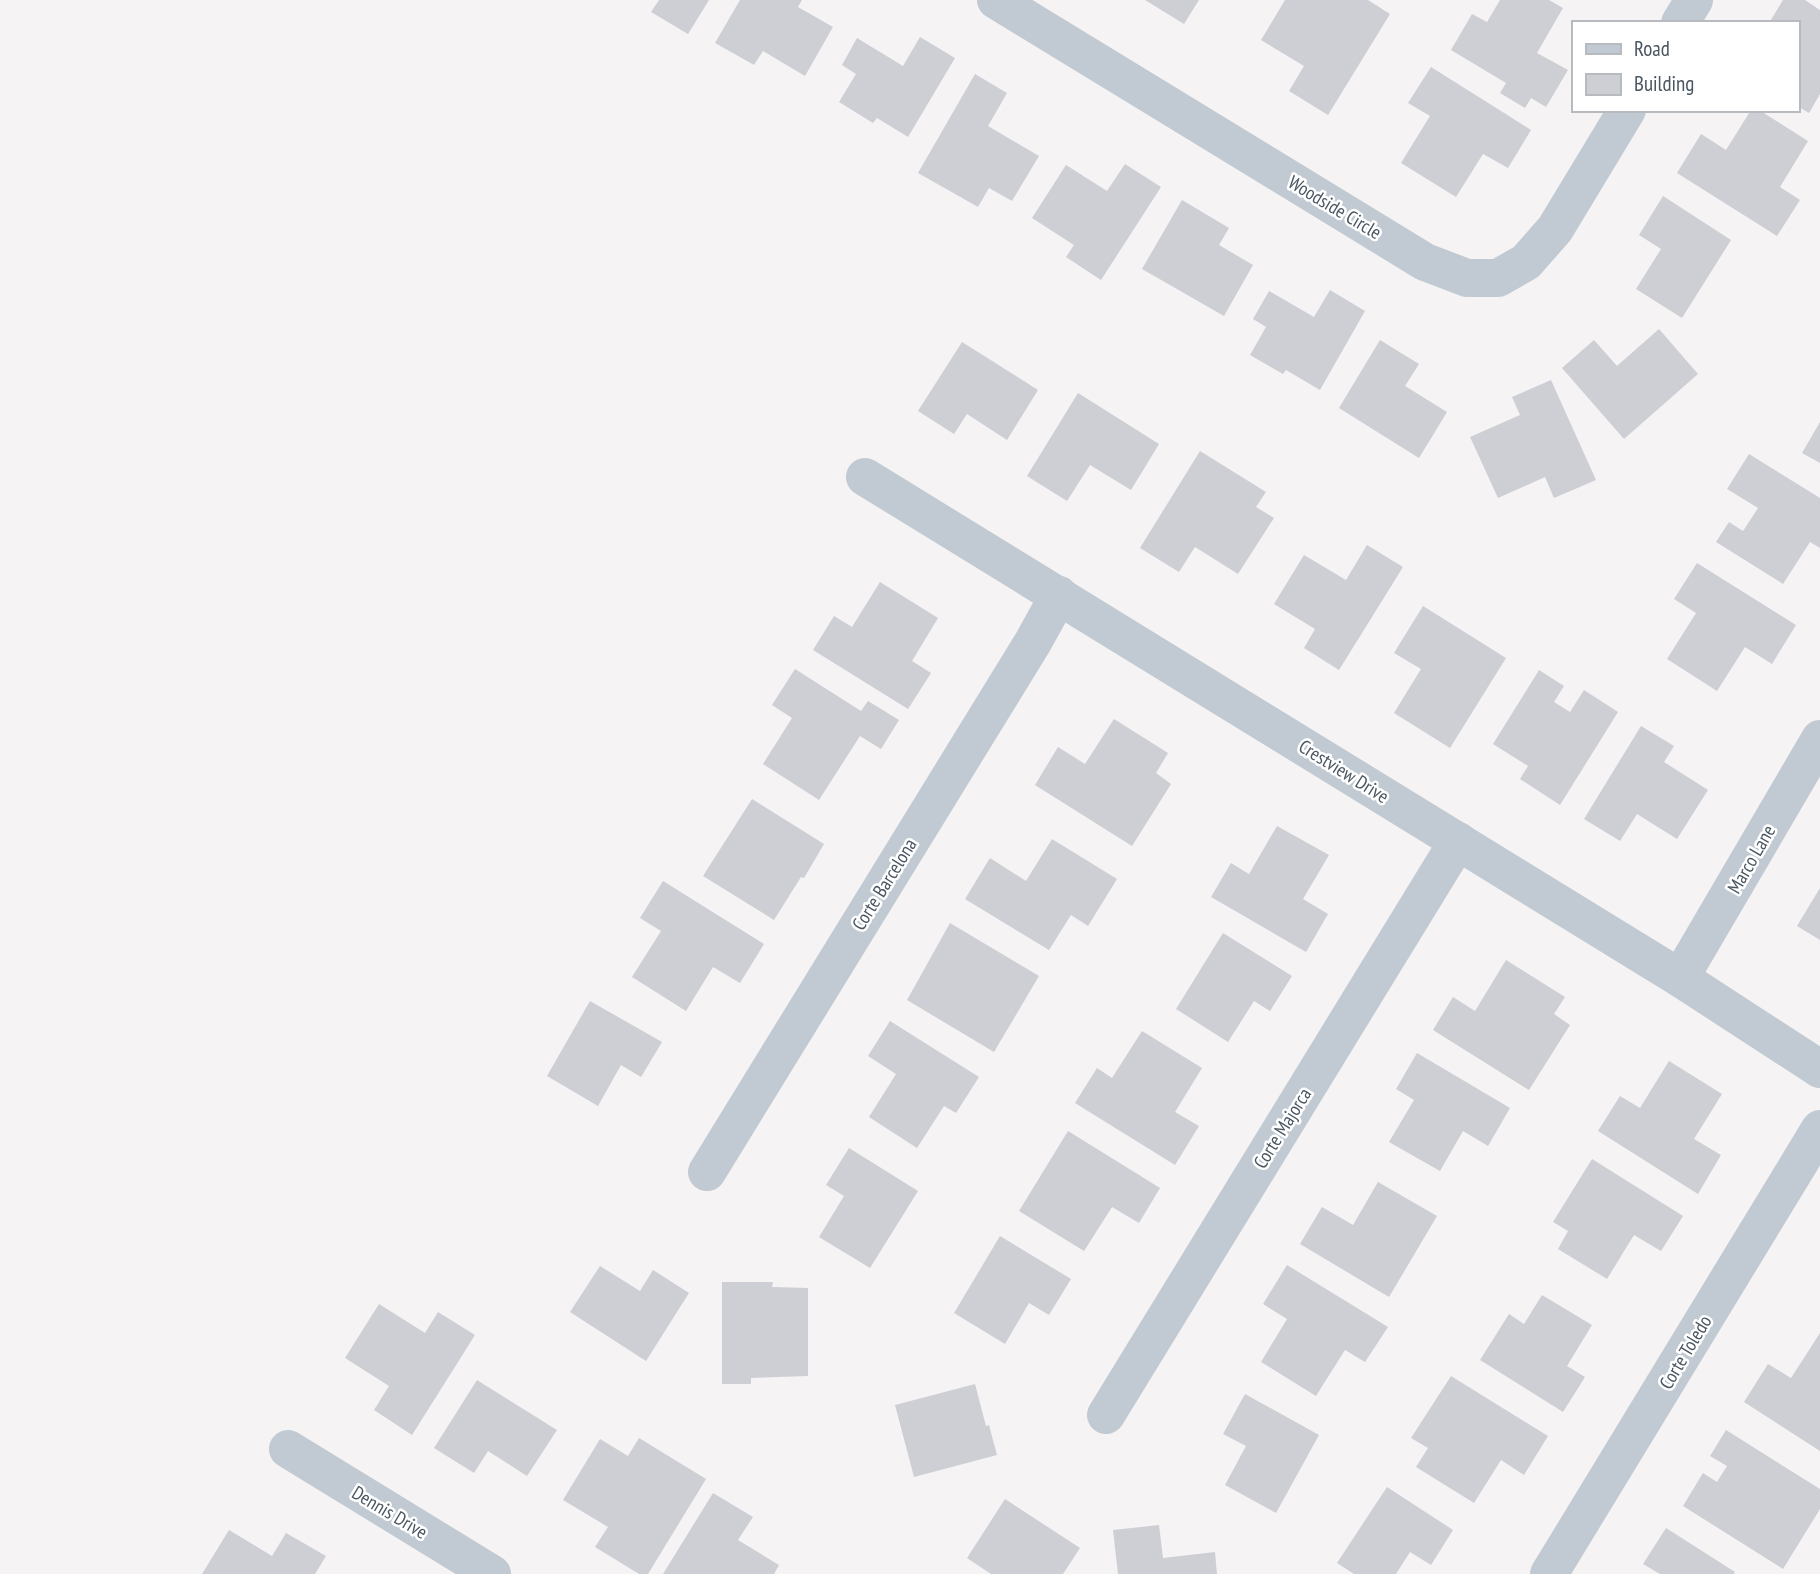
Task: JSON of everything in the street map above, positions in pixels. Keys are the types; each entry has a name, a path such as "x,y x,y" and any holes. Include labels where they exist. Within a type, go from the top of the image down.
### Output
{"street":[{"name":"Woodside Circle","path":"996,0 1425,262 1467,278 1498,278 1526,262 1555,229 1626,112"},
{"path":"1681,21 1694,0"},
{"name":"Crestview Drive","path":"865,477 1680,978 1820,1069"},
{"name":"Corte Barcelona","path":"707,1171 1059,596"},
{"name":"Marco Lane","path":"1680,978 1820,739"},
{"name":"Corte Majorca","path":"1106,1415 1458,841"},
{"name":"Corte Toledo","path":"1549,1574 1820,1129"},
{"name":"Dennis Drive","path":"288,1449 492,1574"}],"building":[{"path":"659,0 709,0 688,34 651,12"},
{"path":"740,0 802,0 798,7 833,27 805,76 763,51 754,65 715,43"},
{"path":"1145,0 1199,0 1184,24"},
{"path":"1285,0 1368,0 1390,14 1328,115 1289,91 1304,66 1261,40"},
{"path":"1500,0 1549,0 1563,8 1537,53 1568,70 1546,107 1531,98 1525,108 1500,93 1506,83 1451,50 1472,14 1487,22"},
{"path":"1783,0 1805,0 1820,10 1820,94 1809,113 1799,107 1799,21 1770,21"},
{"path":"920,37 955,58 908,137 877,118 873,123 839,102 856,74 842,65 857,38 903,66"},
{"path":"1431,67 1531,130 1508,168 1483,154 1456,197 1401,163 1430,116 1408,103"},
{"path":"975,74 1007,93 988,126 1039,156 1012,201 989,188 978,207 918,173"},
{"path":"1750,112 1762,112 1808,141 1780,187 1800,200 1777,236 1677,173 1701,134 1726,150"},
{"path":"1125,164 1161,187 1101,280 1066,257 1074,245 1032,218 1066,165 1107,191"},
{"path":"1663,196 1731,240 1682,318 1636,289 1661,249 1639,235"},
{"path":"1182,200 1229,228 1219,245 1253,265 1224,316 1142,269"},
{"path":"1330,290 1365,311 1320,390 1286,370 1283,374 1250,355 1266,327 1253,319 1269,291 1314,317"},
{"path":"1659,329 1698,374 1624,439 1562,368 1594,340 1617,366"},
{"path":"1380,340 1419,364 1405,386 1447,412 1419,458 1339,408"},
{"path":"962,342 1038,390 1007,440 967,414 954,434 918,411"},
{"path":"1551,380 1596,480 1554,498 1545,477 1498,498 1470,437 1520,415 1512,397"},
{"path":"1078,393 1159,444 1131,490 1090,465 1067,501 1027,476"},
{"path":"1820,422 1820,463 1802,453"},
{"path":"1200,451 1266,492 1256,507 1274,518 1238,574 1195,547 1179,572 1140,548"},
{"path":"1749,454 1820,498 1820,548 1810,542 1783,584 1716,542 1729,522 1743,531 1758,508 1727,489"},
{"path":"1367,545 1403,567 1339,670 1304,648 1315,629 1274,604 1304,555 1346,580"},
{"path":"1697,563 1796,625 1772,664 1745,647 1717,691 1667,659 1696,613 1674,599"},
{"path":"880,582 938,618 912,661 931,673 908,709 813,650 834,616 852,627"},
{"path":"1423,606 1506,658 1450,748 1394,713 1421,669 1394,653"},
{"path":"795,669 861,711 868,701 899,720 881,749 860,736 819,800 763,764 792,718 772,705"},
{"path":"1539,670 1564,686 1554,702 1570,712 1584,690 1618,712 1560,805 1520,779 1528,766 1493,744"},
{"path":"1114,719 1168,753 1156,773 1171,784 1132,846 1035,785 1058,747 1085,764"},
{"path":"1641,726 1674,746 1664,762 1708,790 1677,839 1637,814 1620,841 1584,819"},
{"path":"752,799 824,844 774,920 703,876"},
{"path":"1277,826 1329,855 1303,899 1328,914 1306,952 1211,897 1231,863 1249,874"},
{"path":"1052,839 1117,879 1088,926 1071,915 1049,950 965,899 990,858 1026,881"},
{"path":"663,881 764,944 740,983 713,967 686,1011 632,977 661,931 640,918"},
{"path":"1820,888 1820,940 1797,926"},
{"path":"950,923 1039,976 994,1052 907,1000"},
{"path":"1223,933 1292,976 1270,1011 1254,1001 1228,1042 1176,1009"},
{"path":"1506,960 1565,997 1554,1014 1570,1025 1529,1090 1433,1030 1453,997 1475,1011"},
{"path":"590,1001 662,1042 641,1077 621,1065 598,1106 547,1076"},
{"path":"890,1021 979,1077 956,1113 944,1106 917,1148 869,1117 896,1074 868,1056"},
{"path":"1142,1031 1202,1068 1175,1112 1199,1126 1175,1165 1075,1103 1097,1068 1112,1078"},
{"path":"1417,1053 1510,1108 1488,1146 1463,1131 1440,1171 1389,1142 1414,1100 1396,1089"},
{"path":"1669,1061 1722,1094 1694,1139 1721,1155 1698,1194 1598,1131 1620,1096 1640,1108"},
{"path":"1068,1131 1160,1188 1139,1223 1112,1207 1084,1251 1019,1211"},
{"path":"849,1148 918,1191 870,1268 819,1237 844,1196 826,1185"},
{"path":"1592,1159 1683,1216 1661,1251 1634,1235 1607,1279 1558,1249 1568,1231 1553,1222"},
{"path":"1378,1182 1437,1216 1389,1297 1300,1244 1322,1207 1353,1225"},
{"path":"1000,1236 1071,1279 1049,1315 1029,1303 1005,1344 954,1313"},
{"path":"1287,1265 1388,1327 1365,1362 1345,1350 1316,1396 1261,1362 1287,1319 1263,1304"},
{"path":"600,1266 640,1291 653,1270 689,1293 646,1361 570,1312"},
{"path":"722,1282 773,1282 772,1287 808,1288 808,1376 751,1378 751,1384 722,1384"},
{"path":"1542,1295 1592,1325 1567,1366 1585,1377 1563,1412 1480,1360 1509,1314 1524,1324"},
{"path":"379,1304 425,1333 438,1312 475,1335 412,1435 374,1410 389,1386 345,1358"},
{"path":"1820,1333 1820,1451 1744,1402 1768,1364 1791,1378"},
{"path":"1451,1376 1548,1436 1524,1475 1501,1460 1474,1503 1416,1467 1428,1448 1411,1438"},
{"path":"477,1380 557,1430 527,1476 488,1451 474,1473 434,1448"},
{"path":"975,1384 997,1455 914,1477 895,1405"},
{"path":"1245,1394 1319,1435 1276,1513 1225,1485 1246,1446 1223,1434"},
{"path":"1726,1430 1820,1489 1820,1509 1783,1569 1683,1506 1703,1473 1717,1482 1727,1466 1710,1456"},
{"path":"639,1438 706,1479 648,1574 639,1574 595,1547 608,1527 563,1500 600,1439 628,1456"},
{"path":"1387,1487 1453,1530 1431,1565 1410,1552 1396,1574 1354,1574 1337,1563"},
{"path":"713,1493 753,1517 738,1540 779,1565 774,1574 663,1574"},
{"path":"1005,1499 1080,1548 1063,1574 991,1574 967,1558"},
{"path":"1159,1525 1163,1558 1215,1552 1217,1574 1118,1574 1113,1530"},
{"path":"1666,1528 1735,1572 1734,1574 1660,1574 1643,1564"},
{"path":"229,1530 272,1556 286,1533 326,1556 315,1574 202,1574"}]}
